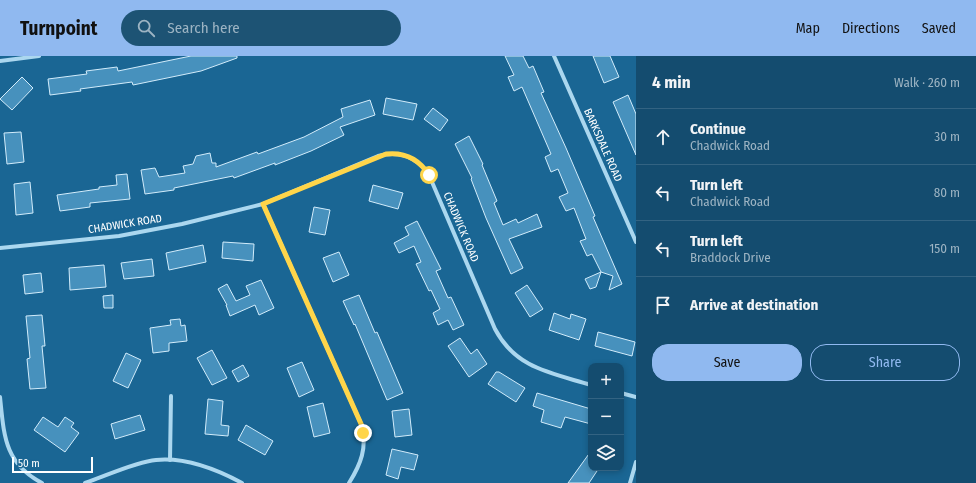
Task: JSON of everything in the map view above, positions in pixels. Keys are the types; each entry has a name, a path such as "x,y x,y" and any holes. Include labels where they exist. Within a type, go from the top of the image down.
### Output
{"street":[{"path":"0,61 39,56"},
{"name":"BARKSDALE ROAD","path":"554,56 636,242"},
{"name":"CHADWICK ROAD","path":"0,248 119,236 182,224 263,204 386,154 400,154 414,159 429,175 495,329 507,348 530,366 588,384"},
{"path":"263,204 362,426 364,440 363,455 358,469 349,483"},
{"path":"624,394 636,397"},
{"path":"170,460 171,396"},
{"path":"0,397 3,425 10,454 24,472 42,483"},
{"path":"85,483 142,463 155,460 170,460 201,466 229,476 242,483"},
{"path":"630,483 636,462"}],"building":[{"path":"191,56 237,56 237,58 201,71 133,85 132,82 80,89 81,91 50,95 48,79 87,74 86,71 117,67 118,71"},
{"path":"505,56 523,56 529,68 533,66 544,92 541,93 595,216 593,217 622,284 609,290 613,276 601,272 592,254 587,256 580,241 586,239 574,208 566,211 559,197 568,193 558,169 551,172 545,157 551,154 522,87 514,91 508,77 514,75"},
{"path":"593,56 610,56 619,77 604,83"},
{"path":"22,77 33,88 12,110 0,99"},
{"path":"628,95 636,114 636,155 613,102"},
{"path":"386,98 417,104 413,120 383,114"},
{"path":"370,100 375,115 340,127 344,135 311,151 275,165 275,163 234,178 233,176 174,188 174,190 145,194 141,170 155,168 159,177 185,173 183,166 193,164 196,156 210,153 212,163 216,163 216,167 257,152 258,154 304,137 343,117 341,109"},
{"path":"433,108 448,120 440,131 424,119"},
{"path":"21,132 24,162 7,164 4,133"},
{"path":"469,136 483,164 482,165 497,201 494,203 503,225 516,219 518,223 537,214 542,227 509,239 523,268 511,274 486,218 471,179 472,178 455,144"},
{"path":"127,174 130,199 90,203 90,207 60,211 57,195 117,185 116,175"},
{"path":"30,182 33,213 16,215 14,184"},
{"path":"373,185 403,193 398,209 369,201"},
{"path":"314,207 330,210 325,235 309,232"},
{"path":"417,221 441,269 436,271 448,298 451,297 464,325 453,330 448,320 438,325 433,313 440,309 431,290 429,291 416,264 421,262 414,246 399,253 394,243 409,235 405,227"},
{"path":"223,242 254,244 253,261 222,258"},
{"path":"203,245 206,262 169,270 166,253"},
{"path":"339,252 349,275 333,282 323,258"},
{"path":"152,259 154,276 124,279 121,263"},
{"path":"104,265 106,287 70,290 69,268"},
{"path":"601,272 596,287 590,289 585,279"},
{"path":"41,273 43,292 25,294 23,275"},
{"path":"261,280 274,308 259,315 255,305 230,316 227,305 218,289 227,284 236,301 250,295 246,286"},
{"path":"527,285 543,309 530,317 515,293"},
{"path":"113,295 113,308 104,308 103,296"},
{"path":"359,295 375,333 377,332 403,393 387,400 355,324 354,325 343,301"},
{"path":"554,313 570,319 571,314 586,319 579,340 549,330"},
{"path":"42,315 45,346 42,346 46,388 30,389 27,359 30,358 26,316"},
{"path":"180,319 181,326 185,325 187,341 169,343 169,351 153,353 150,328 171,325 170,320"},
{"path":"598,332 635,342 632,356 595,346"},
{"path":"460,338 471,354 477,349 487,364 469,377 448,346"},
{"path":"212,350 227,378 212,385 197,358"},
{"path":"126,353 141,360 128,388 113,381"},
{"path":"302,362 314,390 299,397 287,368"},
{"path":"243,365 249,376 238,382 232,371"},
{"path":"496,372 499,372 525,388 516,402 488,384"},
{"path":"537,393 588,408 588,423 565,417 561,428 541,422 544,410 533,406"},
{"path":"208,399 223,401 221,425 229,426 228,436 205,434"},
{"path":"323,403 330,433 314,437 307,407"},
{"path":"409,409 412,435 395,437 392,411"},
{"path":"140,415 145,430 115,439 111,424"},
{"path":"43,417 58,427 65,417 74,423 71,427 79,433 65,452 34,430"},
{"path":"246,425 273,441 265,455 238,440"},
{"path":"392,449 418,455 414,470 401,467 398,479 386,475"},
{"path":"588,455 588,471 597,471 589,483 568,483"}],"route":[{"path":"363,433 362,426 263,204 386,154 400,154 414,159 420,163 429,175"}]}
